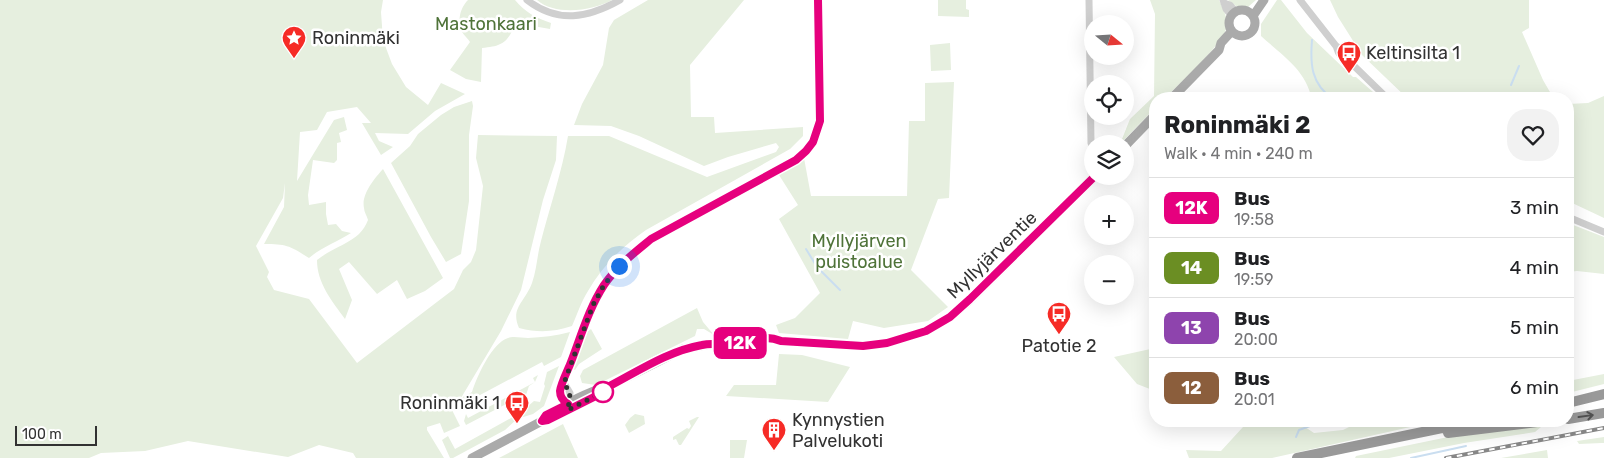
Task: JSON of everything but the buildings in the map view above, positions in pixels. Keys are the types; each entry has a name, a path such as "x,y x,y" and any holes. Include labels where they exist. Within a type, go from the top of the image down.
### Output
{"highway":[{"path":"1574,402 1604,394"},
{"path":"1574,418 1604,413"},
{"path":"1297,458 1446,427"},
{"path":"1370,442 1496,427"}],"main road":[{"path":"1251,14 1241,10 1233,13 1228,24 1234,34 1243,36 1251,32 1255,24 1251,14 1253,7 1261,2"},
{"path":"1178,92 1219,50 1221,43 1234,34"},
{"path":"1134,137 1149,121"},
{"name":"Myllyjärventie","path":"472,458 542,421 546,415 568,407 600,388 606,388 683,349 716,343 722,339 731,338 748,340 774,338 781,341 863,346 887,343 926,331 950,317 970,299 1086,185"}],"street":[{"path":"527,0 542,10 564,16 580,16 596,12 620,0"},
{"path":"568,407 570,393 564,383 593,305 604,285 619,266 651,239 796,160 813,142 820,121 818,0"},
{"path":"1089,0 1091,135"},
{"path":"1300,0 1336,46 1342,49 1351,63 1381,92"},
{"path":"1224,1 1226,9 1233,13"},
{"path":"1574,220 1604,232"}],"green space":[{"path":"0,0 383,0 381,12 383,40 392,64 406,87 428,105 441,83 465,94 435,111 408,134 375,133 379,141 393,147 381,155 362,123 371,123 357,107 327,112 317,130 300,132 297,181 334,120 344,117 347,130 339,133 341,142 337,143 337,160 334,163 313,160 308,195 309,205 326,202 328,225 336,224 342,231 351,233 309,258 288,247 278,244 264,244 284,207 285,183 283,198 256,246 269,272 267,277 274,290 309,299 357,363 454,289 463,270 471,262 476,250 483,186 476,158 478,135 557,136 556,160 543,200 521,290 501,331 461,398 472,392 481,369 491,353 496,346 508,338 544,337 570,332 561,357 544,366 542,362 452,410 460,426 444,433 440,423 427,427 444,458 356,458 353,453 319,445 288,457 188,441 145,451 101,453 89,458 0,458"},
{"name":"Mastonkaari","path":"468,0 515,0 531,14 551,23 550,29 516,23 504,42 482,48 481,82 466,79 450,70 470,42 462,32 460,23 461,11"},
{"path":"537,0 612,0 595,7 564,10 545,5"},
{"path":"648,0 744,0 690,65 691,117 714,117 715,133 803,127 803,136 790,149 646,230 629,243 606,265 594,282 583,300 572,326 546,331 519,328 516,315 517,310 534,278 540,246 568,136 609,136 707,177 776,152 779,147 776,143 704,166 639,136 611,126 574,125 582,104 603,65 609,28 614,20"},
{"path":"938,0 966,0 966,9 969,10 969,17 938,16"},
{"path":"1150,0 1219,0 1224,10 1227,25 1217,45 1171,92 1154,92 1155,14"},
{"path":"1228,0 1256,0 1248,7 1236,6"},
{"path":"1277,0 1281,0 1307,33 1353,77 1356,77 1373,92 1310,92 1299,71 1261,36 1261,24"},
{"path":"1330,0 1529,0 1529,28 1522,32 1550,92 1401,92 1362,55 1338,17"},
{"path":"950,43 951,70 931,71 930,45"},
{"name":"Myllyjärven puistoalue","path":"954,82 949,198 938,199 911,270 948,307 928,321 884,328 853,321 848,339 779,333 776,325 795,318 820,293 779,219 798,205 779,175 804,158 811,196 907,196 909,121 925,121 925,83"},
{"path":"1604,96 1604,218 1574,204 1574,104 1588,103"},
{"path":"472,101 469,135 469,201 461,254 446,262 391,163 410,146 418,134 441,115 454,107"},
{"path":"1149,101 1149,114 1129,135 1124,135 1128,125 1134,125 1134,115"},
{"path":"383,169 443,278 425,291 407,299 397,280 377,294 349,262 339,269 352,300 345,319 322,284 317,260 345,244 363,229 368,220 364,210 365,197 369,187"},
{"path":"1574,225 1604,237 1604,274 1574,271"},
{"path":"697,308 703,322 714,335 704,329 697,329 695,336 596,385 582,383 580,376 583,370"},
{"path":"591,329 602,349 579,364 575,370 573,369 587,332"},
{"path":"1149,349 1149,389 1137,384 1114,357"},
{"path":"779,354 802,355 850,367 828,402 726,396 734,385 776,385"},
{"path":"559,366 544,406 533,414 517,419 505,430 450,458 442,440 448,436 455,449 520,413 534,401 540,402 547,372"},
{"path":"1604,374 1604,384 1574,392 1574,380"},
{"path":"535,382 529,386 525,398 529,401 518,406 514,400 466,425 464,421 466,414 468,418"},
{"path":"635,414 644,416 645,424 629,433 625,425"},
{"path":"699,417 681,445 679,445 676,439 673,440 673,437 687,428 689,429 691,426 689,421"},
{"path":"563,424 578,458 499,458"},
{"path":"1243,427 1305,427 1314,433 1343,430 1349,427 1410,427 1272,458 1189,458 1186,450 1221,451"},
{"path":"1541,427 1535,432 1464,443 1389,458 1355,458 1356,456 1453,436"},
{"path":"1604,437 1604,443 1579,444 1577,441"},
{"path":"730,440 747,440 744,458 730,458"},
{"path":"1547,450 1548,458 1501,458"}],"waterway":[{"path":"1312,40 1312,65 1316,80 1325,92"},
{"path":"1511,85 1519,66"},
{"path":"806,249 817,267 840,290"},
{"path":"1296,437 1299,430 1307,427"},
{"path":"1411,458 1466,446"}],"railway":[{"path":"1446,458 1604,428"}],"bus line":[{"name":"12K","path":"818,0 820,121 818,132 813,142 796,160 651,239 619,266 604,285 593,305 565,377 560,391 561,397 568,404 546,415 542,421 548,420 602,393 606,388 683,349 702,344 716,343 722,345 740,343 745,340 751,341 757,338 774,338 781,341 863,346 887,343 926,331 950,317 970,299 1086,185"}],"place":[{"name":"Roninmäki","path":"294,59"},
{"name":"Keltinsilta 1","path":"1349,74"},
{"name":"Patotie 2","path":"1059,335"},
{"name":"Roninmäki 1","path":"517,424"},
{"name":"Kynnystien Palvelukoti","path":"774,451"}],"route":[{"path":"603,392 568,410 570,393 564,383 593,305 604,285 619,266"}]}
